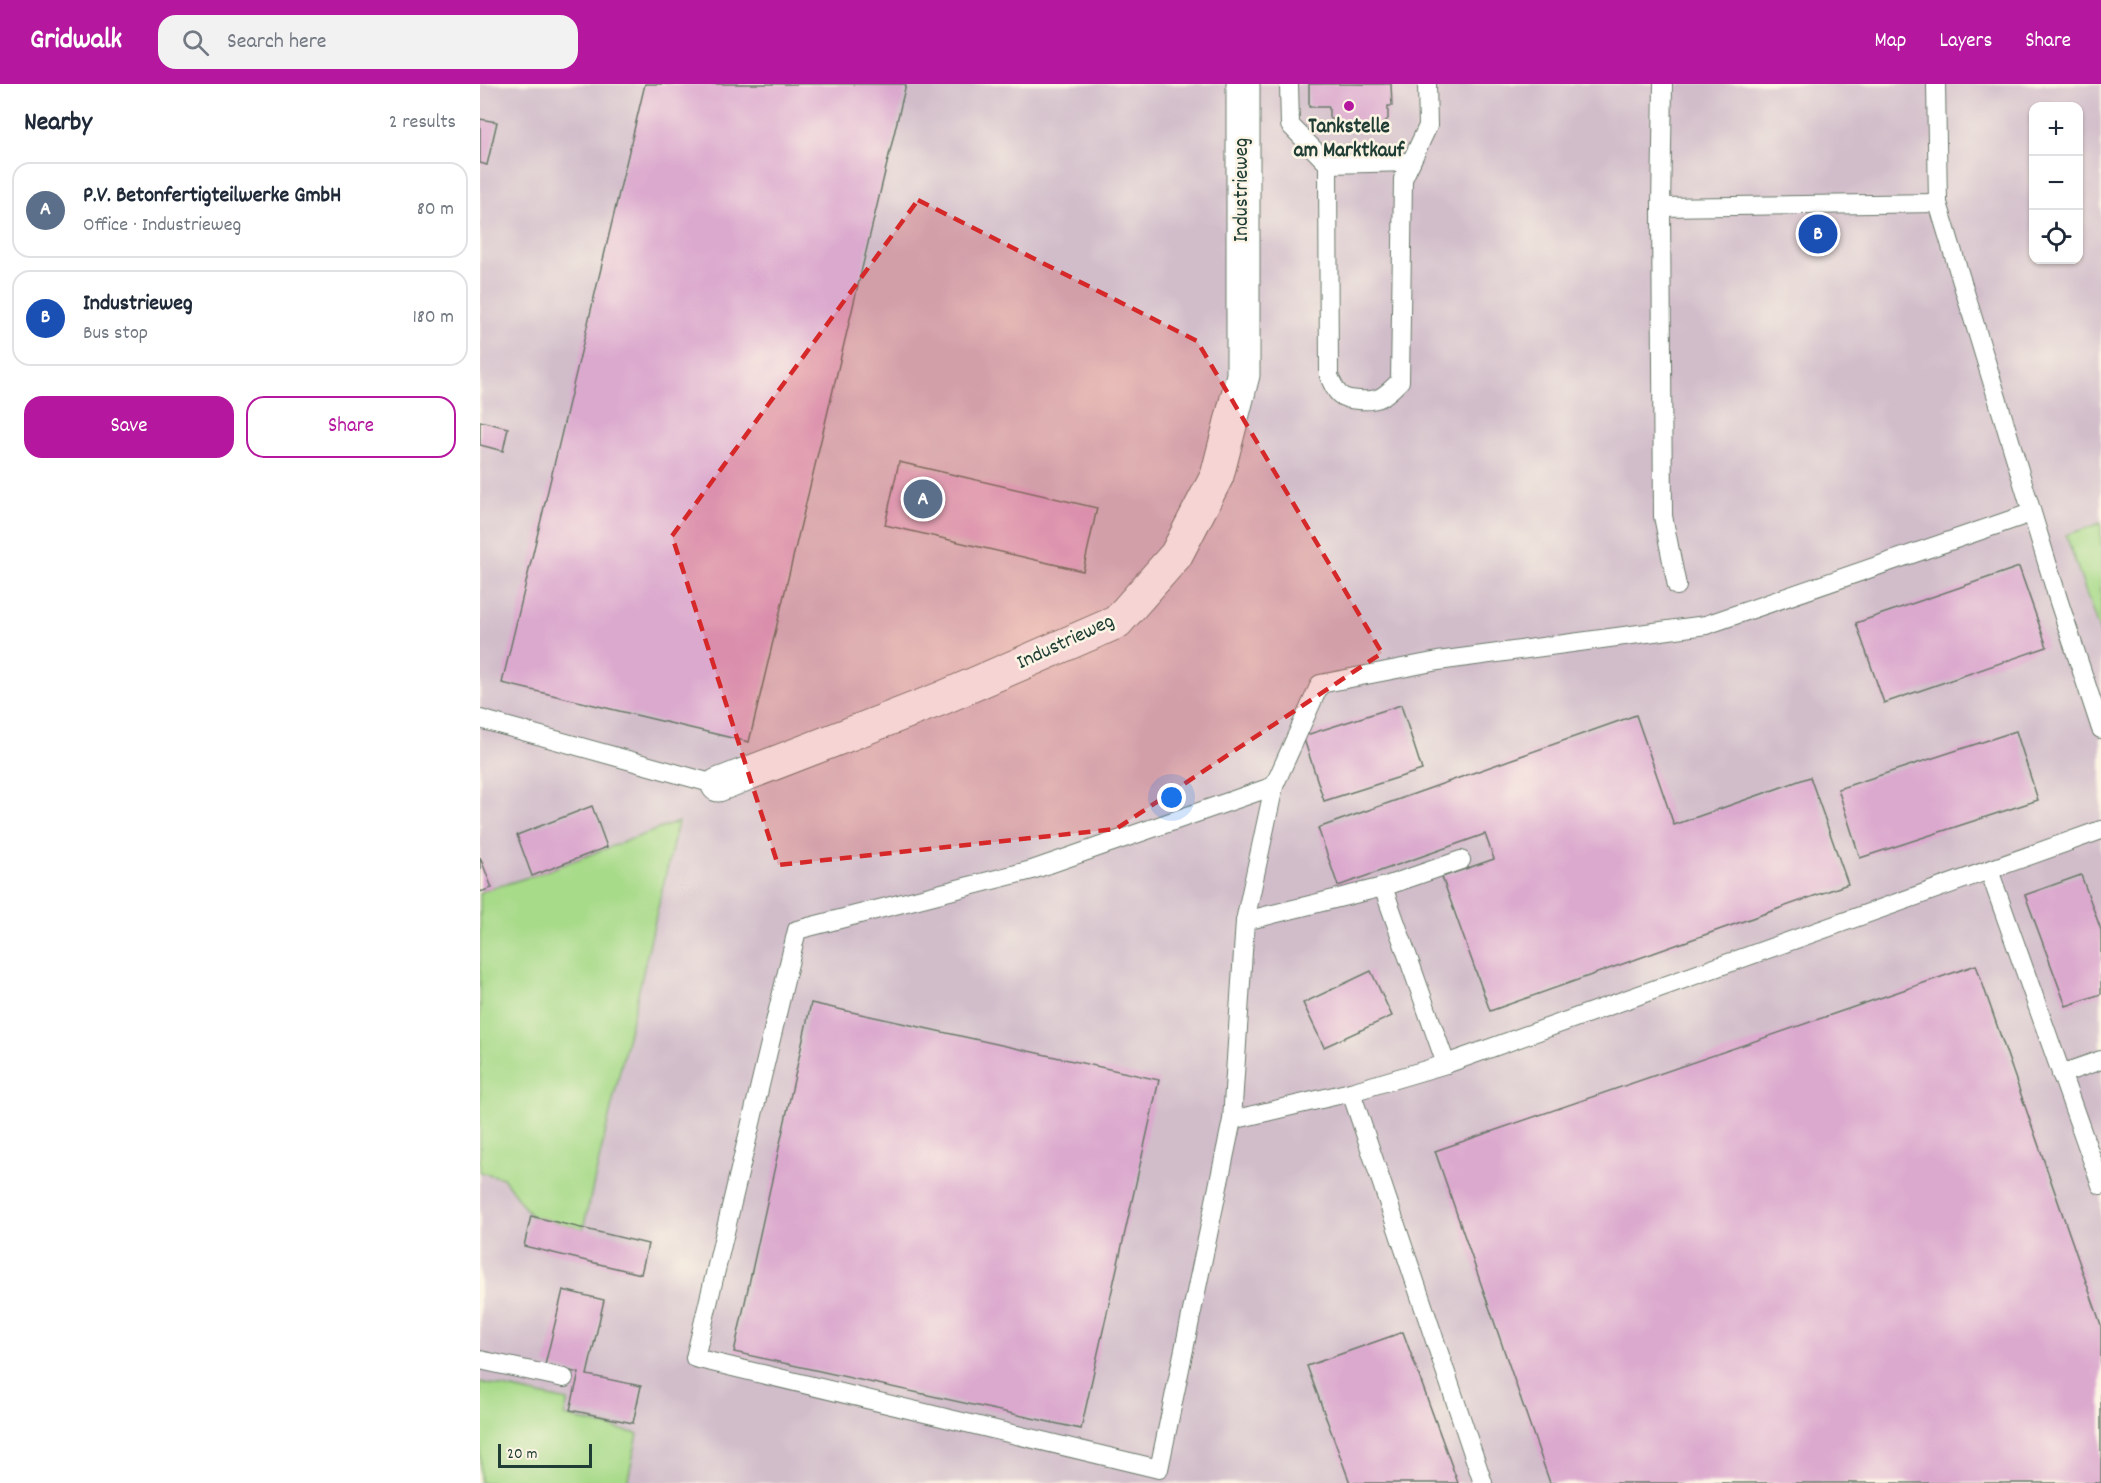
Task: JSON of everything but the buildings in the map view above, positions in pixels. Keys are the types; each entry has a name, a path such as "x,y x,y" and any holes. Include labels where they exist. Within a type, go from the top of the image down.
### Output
{"street":[{"name":"Industrieweg","path":"718,785 940,699 1117,622 1176,555 1216,476 1243,375 1243,84"}],"lane":[{"path":"1290,84 1290,125 1328,164 1329,376 1335,391 1345,399 1372,401 1385,396 1400,381 1403,179 1428,126 1427,84"},
{"path":"1663,84 1660,207 1664,516 1677,586"},
{"path":"1936,84 1938,203 2059,602 2094,680 2101,729"},
{"path":"1328,164 1411,162"},
{"path":"1660,207 1938,203"},
{"path":"1274,786 1032,870 797,930 695,1358 1159,1468 1232,1120 1245,921 1274,786 1320,684 1438,661 1706,625 2031,513"},
{"path":"480,719 718,785"},
{"path":"1232,1120 1352,1092 1446,1064 2101,830"},
{"path":"1245,921 1383,887 1461,860"},
{"path":"1989,870 2101,1185"},
{"path":"1383,887 1446,1064"},
{"path":"2061,1074 2101,1060"},
{"path":"1352,1092 1483,1483"},
{"path":"480,1360 564,1378"}],"highlighted area":[{"path":"918,200 1197,341 1382,653 1116,829 778,865 672,536"}],"shaded area":[{"path":"480,84 2101,84 2101,1483 480,1483"}],"green space":[{"path":"2101,523 2101,636 2066,535"},
{"path":"678,822 583,1229 531,1216 503,1178 480,1172 480,892 532,876"},
{"path":"480,1382 568,1401 564,1416 638,1434 627,1483 480,1483"}],"place":[{"name":"Tankstelle am Marktkauf","path":"1349,106"},
{"name":"Industrieweg","path":"1818,234"},
{"name":"P.V. Betonfertigteilwerke GmbH","path":"923,499"}]}
